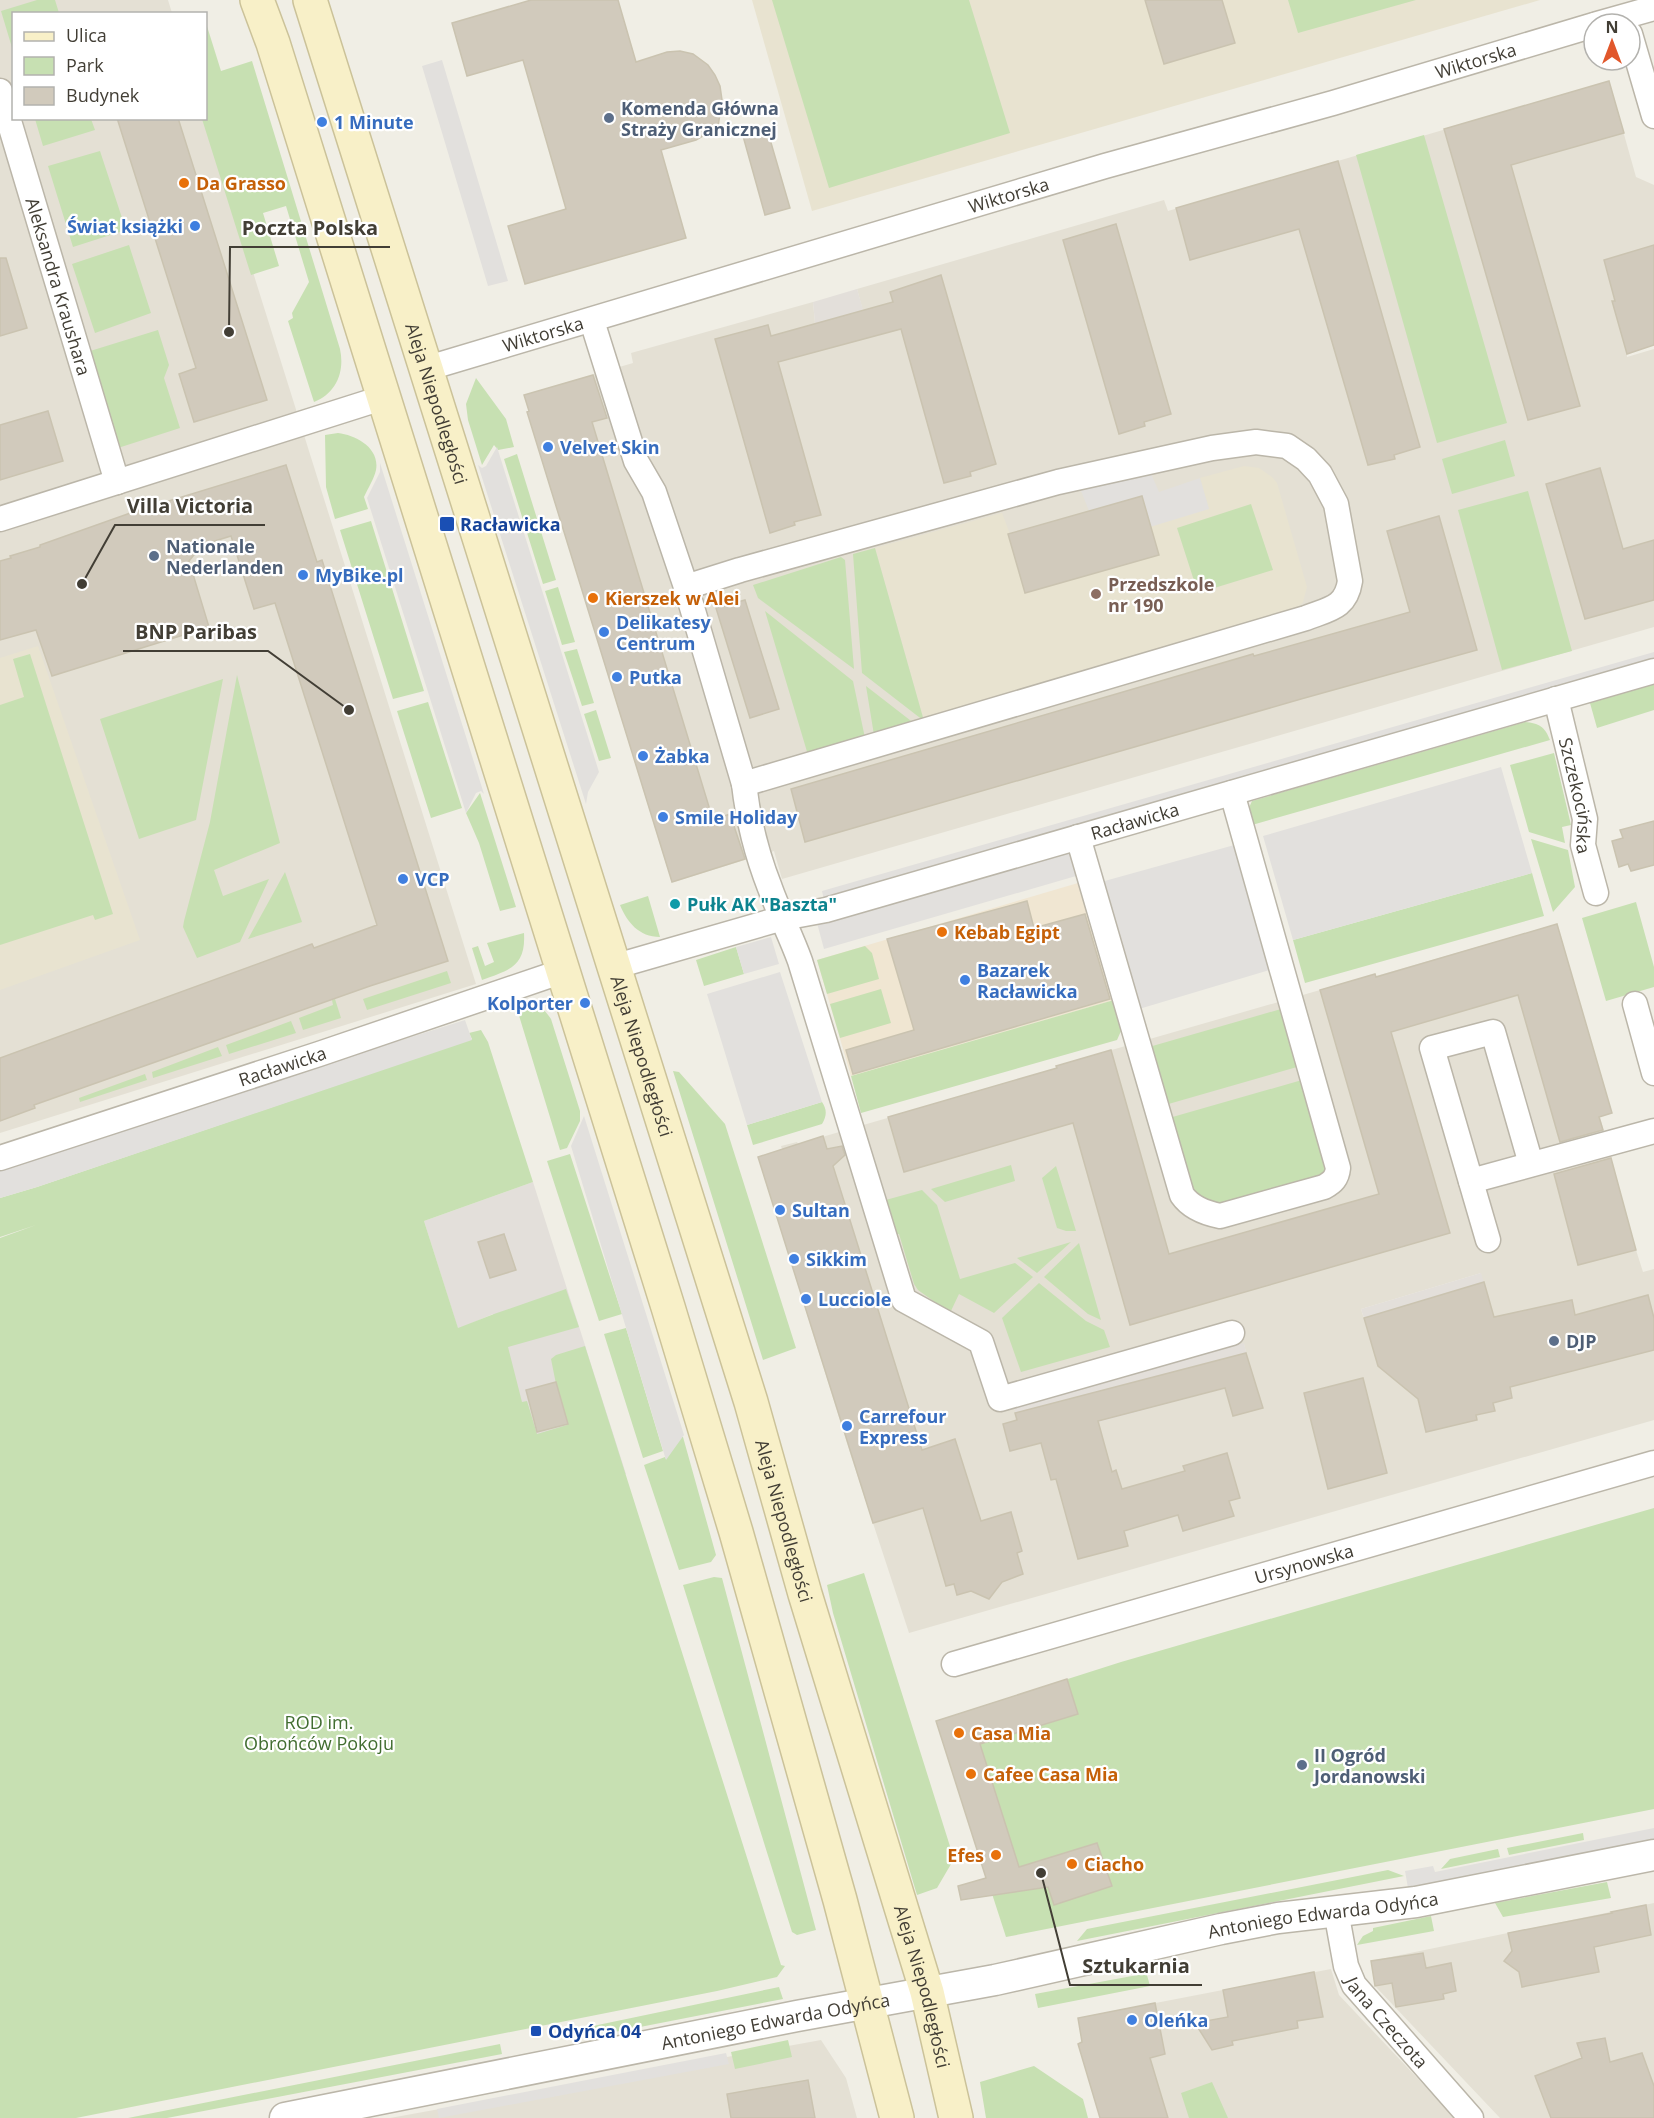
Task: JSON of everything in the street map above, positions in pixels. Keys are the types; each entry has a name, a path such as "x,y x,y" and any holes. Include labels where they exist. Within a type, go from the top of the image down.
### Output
{"main road":[{"path":"257,0 736,1532 840,1900 897,2118"},
{"name":"Aleja Niepodległości","path":"310,0 751,1402 805,1594 927,1992 956,2118"}],"street":[{"name":"Wiktorska","path":"425,369 1105,166 1333,103 1582,28"},
{"path":"1641,72 1654,116"},
{"name":"Aleksandra Kraushara","path":"0,91 117,482"},
{"path":"592,321 636,461 654,492 686,587 744,784 748,815 769,887 800,961 904,1300 981,1342 1000,1399 1232,1333"},
{"path":"0,519 382,398"},
{"path":"686,587 1058,482 1212,448 1256,442 1287,446 1306,459 1320,474 1336,504 1350,581 1343,602 1306,618 744,784"},
{"name":"Racławicka","path":"613,967 783,918 826,910 1654,671"},
{"name":"Szczekocińska","path":"1556,699 1586,819 1583,845 1596,893"},
{"path":"1078,837 1182,1195 1186,1201 1203,1212 1220,1216 1324,1187 1338,1175 1338,1168 1232,792"},
{"name":"Racławicka","path":"0,1158 319,1054 562,971"},
{"path":"1635,1004 1654,1073"},
{"path":"1488,1240 1432,1048 1493,1032 1531,1164"},
{"path":"1471,1181 1654,1131"},
{"name":"Ursynowska","path":"954,1664 1654,1463"},
{"name":"Antoniego Edwarda Odyńca","path":"285,2118 867,2003 995,1980 1221,1929 1336,1911 1416,1902 1654,1855"},
{"name":"Jana Czeczota","path":"1336,1911 1346,1966 1354,1985 1471,2118"}],"shaded area":[{"path":"0,0 168,0 172,12 12,12 12,120 205,120 476,984 0,1133"},
{"path":"752,0 1540,0 812,211"},
{"path":"442,60 508,281 488,286 422,66"},
{"path":"1609,81 1636,177 1654,185 1654,314 1627,357 1654,349 1654,627 782,879 774,851 674,882 669,867 667,867 527,412 529,411 524,395 633,363 631,353 813,302 815,323 823,350 870,337 857,289 1164,200 1168,211"},
{"path":"857,289 871,337 823,350 815,323 813,302"},
{"path":"497,447 599,772 588,792 586,804 478,465 482,468 486,466"},
{"path":"380,463 484,794 481,791 476,793 466,813 367,498 380,472"},
{"name":"Przedszkole nr 190","path":"1244,466 1259,468 1277,483 1307,587 1303,602 1290,615 924,721 875,548 1002,513 1010,534 1142,496 1209,509 1200,478"},
{"path":"1149,469 1159,492 1200,478 1209,509 1150,527 1142,496 1089,511 1079,486"},
{"path":"38,646 140,940 0,990 0,658"},
{"path":"1654,652 1654,662 824,900 822,891"},
{"path":"1501,767 1532,873 1293,940 1263,836"},
{"path":"1238,844 1273,969 1139,1009 1101,882"},
{"path":"1070,852 1076,876 824,949 817,923"},
{"name":"Bazarek Racławicka","path":"1078,883 1114,1000 851,1076 817,960"},
{"path":"1557,924 1612,1113 1600,1117 1636,1250 1643,1272 1654,1269 1654,1420 909,1633 758,1157 782,1149 781,1146 797,1142 798,1144 1056,1069 1056,1066 1375,974 1376,976","holes":["1481,1273 1373,1348 1361,1309","1244,1344 1253,1381 1025,1441 1017,1420"]},
{"path":"771,937 779,964 744,974 736,947"},
{"path":"780,972 822,1102 747,1125 707,994"},
{"path":"465,1020 472,1040 0,1198 0,1167"},
{"path":"584,1116 684,1435 666,1460 571,1146"},
{"path":"533,1182 626,1474 535,1496 493,1314 458,1329 424,1221"},
{"path":"1481,1273 1493,1314 1374,1349 1361,1309"},
{"path":"1244,1343 1253,1381 1085,1426 1010,1451 1003,1424 1017,1420 1013,1403"},
{"path":"1654,1828 1654,1840 1408,1888 1405,1871 1433,1866 1435,1872"},
{"path":"1654,1903 1654,2118 1500,2118 1375,1986 1371,1961"},
{"path":"1331,1969 1339,1995 1455,2118 1100,2118 1078,2044 1082,2042 1078,2018"},
{"path":"821,2040 846,2078 857,2118 390,2118"},
{"path":"726,2053 729,2064 439,2118 437,2109"}],"green space":[{"path":"37,0 55,0 59,12 12,12 12,48 1,11"},
{"path":"772,0 969,0 1010,133 829,188"},
{"path":"1288,0 1416,0 1298,33"},
{"path":"207,26 221,71 252,61 340,349 340,374 333,387 322,398 314,402 288,321 293,318 292,313 309,282 286,206 263,213 279,266 251,275 202,120 207,120"},
{"path":"35,120 91,120 95,130 43,146"},
{"path":"1424,135 1507,423 1437,443 1356,155"},
{"path":"100,151 126,230 73,247 48,166"},
{"path":"129,245 151,313 95,333 72,264"},
{"path":"158,330 169,365 164,378 180,428 118,448 87,352"},
{"path":"476,378 506,419 514,447 498,450 494,445 482,465 468,420 466,404"},
{"path":"338,433 365,444 374,455 376,470 364,497 368,509 335,519 326,487 325,435"},
{"path":"1505,440 1515,476 1452,494 1442,459"},
{"path":"517,454 556,580 543,584 504,459"},
{"path":"1528,491 1572,651 1502,670 1458,510"},
{"path":"1251,504 1273,570 1198,593 1177,528"},
{"path":"371,521 424,691 393,699 340,530"},
{"path":"875,548 924,721 862,673 853,554"},
{"path":"841,557 845,560 854,669 758,598 753,585"},
{"path":"558,587 575,642 562,645 545,591"},
{"path":"765,611 853,681 865,738 808,755"},
{"path":"577,649 594,703 582,706 564,652"},
{"path":"30,654 113,914 95,920 93,915 0,945 0,705 24,697 13,659"},
{"path":"237,675 280,843 214,870 223,896 269,879 240,942 197,958 183,927 210,822"},
{"path":"223,679 196,820 139,839 100,719"},
{"path":"1654,684 1654,710 1597,728 1590,703"},
{"path":"866,686 915,724 874,735"},
{"path":"428,702 462,808 431,818 397,711"},
{"path":"596,710 611,758 599,761 584,714"},
{"path":"1525,722 1541,726 1550,740 1252,825 1248,810 1252,801"},
{"path":"1554,753 1571,825 1562,827 1565,843 1529,832 1510,765"},
{"path":"480,793 516,907 500,911 479,843 466,813"},
{"path":"1531,839 1568,850 1575,887 1553,912"},
{"path":"285,872 302,922 248,939"},
{"path":"1532,873 1544,916 1305,983 1293,940"},
{"path":"648,896 660,937 646,934 635,927 626,917 620,905"},
{"path":"1636,902 1654,967 1654,987 1606,1001 1582,918"},
{"path":"524,933 524,944 519,960 501,973 482,980 472,948 478,946 485,966 494,962 487,943"},
{"path":"865,946 872,953 879,979 827,994 817,960"},
{"path":"736,947 744,974 704,986 696,960"},
{"path":"447,971 451,983 367,1010 363,999"},
{"path":"881,989 891,1023 840,1038 830,1004"},
{"path":"335,999 341,1018 303,1030 299,1018 333,1005 332,1000"},
{"path":"1114,1000 1121,1031 1117,1040 861,1113 851,1076"},
{"path":"528,1004 541,1008 551,1019 580,1111 580,1121 567,1148 560,1150 517,1009 517,1007"},
{"path":"1281,1009 1297,1067 1165,1105 1149,1047"},
{"path":"291,1021 296,1033 229,1054 226,1045"},
{"name":"ROD im. Obrońców Pokoju","path":"481,1030 488,1042 533,1182 424,1221 458,1328 566,1289 579,1327 508,1347 522,1402 527,1401 537,1434 567,1425 551,1359 556,1355 585,1346 781,1965 785,1966 777,1977 717,1991 76,2118 0,2118 0,1238 36,1225 0,1237 0,1198 472,1039 469,1033"},
{"path":"218,1047 222,1056 153,1078 152,1072"},
{"path":"673,1071 679,1072 725,1124 796,1348 763,1360"},
{"path":"145,1074 147,1080 80,1102 79,1098"},
{"path":"1302,1080 1326,1162 1324,1175 1230,1204 1213,1203 1202,1199 1190,1189 1169,1118"},
{"path":"822,1102 826,1113 822,1124 753,1145 747,1125"},
{"path":"570,1154 622,1314 599,1321 547,1161"},
{"path":"1011,1165 1015,1181 945,1202 931,1189"},
{"path":"1056,1166 1076,1231 1057,1228 1042,1178"},
{"path":"922,1190 937,1205 960,1279 1015,1263 1033,1277 994,1313 959,1294 950,1313 918,1290 914,1284 899,1234 894,1235 882,1201"},
{"path":"1071,1242 1037,1273 1017,1258"},
{"path":"1079,1243 1101,1320 1088,1314 1044,1277"},
{"path":"1039,1283 1086,1321 1104,1330 1110,1347 1021,1372 1002,1318"},
{"path":"626,1328 663,1451 643,1458 604,1334"},
{"path":"683,1437 716,1555 711,1562 679,1570 644,1465 665,1457 666,1459"},
{"name":"II Ogród Jordanowski","path":"1654,1508 1654,1809 1006,1937 936,1721 1121,1662"},
{"path":"864,1573 954,1859 937,1888 917,1895 833,1613 827,1585"},
{"path":"714,1577 722,1578 816,1930 797,1935 792,1932 683,1585"},
{"path":"1583,1833 1584,1840 1509,1855 1507,1848"},
{"path":"1498,1849 1500,1857 1441,1869 1450,1859"},
{"path":"1388,1870 1404,1876 1077,1941 1087,1929"},
{"path":"1607,1882 1611,1898 1503,1917 1495,1903"},
{"path":"1431,1916 1434,1931 1357,1945 1363,1936 1373,1931 1373,1928"},
{"path":"1147,1975 1150,1986 1038,2008 1035,1994"},
{"path":"779,1987 783,1999 594,2036 593,2026"},
{"path":"788,2040 792,2057 735,2069 731,2052"},
{"path":"500,2044 502,2054 167,2118 128,2118"},
{"path":"1034,2066 1083,2099 1088,2118 986,2118 980,2082"},
{"path":"1212,2082 1228,2118 1189,2118 1181,2093"}],"building":[{"path":"531,0 618,0 636,62 667,52 680,51 693,54 708,65 715,75 720,86 722,100 718,127 696,140 661,150 686,238 525,284 508,226 566,209 523,60 467,76 452,23"},
{"path":"1145,0 1222,0 1235,43 1164,64"},
{"path":"1609,81 1624,133 1511,165 1580,406 1528,420 1444,129"},
{"path":"118,120 179,120 267,400 194,422 179,374 196,368"},
{"path":"767,129 790,208 765,215 743,136"},
{"path":"1338,161 1420,447 1394,455 1395,459 1368,465 1299,229 1190,260 1176,208"},
{"path":"1116,224 1171,414 1144,422 1145,426 1119,434 1063,240"},
{"path":"1654,245 1654,345 1627,354 1612,301 1615,301 1604,260"},
{"path":"0,258 6,258 27,328 0,336"},
{"path":"941,275 996,464 970,472 971,476 944,483 901,329 778,362 821,515 794,522 795,525 770,533 715,339 768,325 771,336 893,302 890,292"},
{"path":"593,375 607,418 592,422 713,820 730,814 745,859 672,882 527,412 529,411 524,395"},
{"path":"48,411 63,461 0,480 0,425"},
{"path":"286,465 317,562 322,560 448,961 370,986 34,1105 35,1108 0,1121 0,1058 312,944 314,948 377,925 275,603 254,609 231,536 202,545 189,561 209,627 52,676 36,630 0,640 0,561 136,511"},
{"path":"1600,468 1623,549 1654,540 1654,600 1585,619 1546,484"},
{"path":"1142,496 1159,555 1025,593 1008,534"},
{"path":"1439,516 1477,650 805,842 791,789 1253,654 1254,656 1410,612 1387,531"},
{"path":"745,600 779,709 750,718 716,608"},
{"path":"1654,821 1654,865 1631,871 1628,864 1619,867 1612,841 1623,838 1620,830"},
{"name":"Bazarek Racławicka","path":"1027,901 1034,928 1085,914 1110,999 853,1074 846,1050 914,1030 887,939"},
{"path":"1557,924 1612,1113 1599,1117 1603,1130 1560,1142 1518,995 1391,1032 1450,1233 1130,1325 1073,1123 904,1172 888,1117 1111,1050 1169,1254 1379,1194 1320,990 1375,974 1376,977"},
{"path":"823,1136 827,1149 842,1146 845,1155 833,1166 922,1450 955,1439 981,1521 1011,1512 1022,1551 1017,1553 1023,1574 1002,1582 989,1599 971,1591 957,1595 954,1584 946,1586 923,1508 873,1523 758,1157"},
{"path":"1611,1158 1636,1250 1578,1265 1554,1174"},
{"path":"504,1234 516,1270 490,1278 478,1242"},
{"path":"1484,1282 1494,1317 1572,1300 1575,1315 1648,1295 1654,1318 1654,1350 1510,1387 1512,1398 1493,1403 1495,1411 1476,1415 1477,1420 1426,1432 1418,1399 1378,1366 1364,1318"},
{"path":"1246,1353 1263,1408 1233,1416 1225,1388 1098,1421 1112,1472 1116,1470 1122,1489 1185,1471 1183,1466 1227,1453 1240,1498 1229,1501 1234,1516 1183,1531 1178,1515 1124,1531 1128,1546 1078,1559 1056,1479 1051,1480 1041,1443 1010,1451 1003,1424 1017,1420 1015,1413"},
{"path":"1363,1378 1387,1473 1328,1489 1304,1393"},
{"path":"556,1382 568,1424 537,1432 526,1390"},
{"path":"1067,1679 1078,1714 980,1744 1019,1867 1097,1843 1112,1886 1054,1905 1048,1887 961,1900 958,1886 986,1878 936,1721"},
{"path":"1646,1905 1651,1935 1594,1947 1599,1972 1522,1987 1519,1972 1504,1961 1512,1951 1508,1933"},
{"path":"1423,1953 1426,1968 1451,1963 1456,1991 1443,1994 1444,1999 1396,2007 1392,1983 1375,1986 1371,1961"},
{"path":"1314,1972 1323,2017 1297,2021 1298,2028 1232,2041 1233,2045 1212,2050 1195,2023 1228,2017 1223,1990"},
{"path":"1155,2003 1165,2054 1150,2058 1168,2118 1100,2118 1078,2044 1082,2042 1078,2018"},
{"path":"1605,2038 1610,2062 1642,2053 1654,2086 1654,2118 1551,2118 1535,2076 1582,2058 1577,2043"},
{"path":"808,2080 815,2118 731,2118 727,2094"}],"place":[{"name":"Komenda Główna Straży Granicznej","path":"609,118"},
{"name":"1 Minute","path":"322,122"},
{"name":"Da Grasso","path":"184,183"},
{"name":"Świat książki","path":"195,226"},
{"name":"Poczta Polska","path":"229,332"},
{"name":"Velvet Skin","path":"548,447"},
{"name":"Racławicka","path":"447,524"},
{"name":"Nationale Nederlanden","path":"154,556"},
{"name":"MyBike.pl","path":"303,575"},
{"name":"Villa Victoria","path":"82,584"},
{"name":"Przedszkole nr 190","path":"1096,594"},
{"name":"Kierszek w Alei","path":"593,598"},
{"name":"Delikatesy Centrum","path":"604,632"},
{"name":"Putka","path":"617,677"},
{"name":"BNP Paribas","path":"349,710"},
{"name":"Żabka","path":"643,756"},
{"name":"Smile Holiday","path":"663,817"},
{"name":"VCP","path":"403,879"},
{"name":"Pułk AK \"Baszta\"","path":"675,904"},
{"name":"Kebab Egipt","path":"942,932"},
{"name":"Bazarek Racławicka","path":"965,980"},
{"name":"Kolporter","path":"585,1003"},
{"name":"Sultan","path":"780,1210"},
{"name":"Sikkim","path":"794,1259"},
{"name":"Lucciole","path":"806,1299"},
{"name":"DJP","path":"1554,1341"},
{"name":"Carrefour Express","path":"847,1426"},
{"name":"Casa Mia","path":"959,1733"},
{"name":"II Ogród Jordanowski","path":"1302,1765"},
{"name":"Cafee Casa Mia","path":"971,1774"},
{"name":"Efes","path":"996,1855"},
{"name":"Ciacho","path":"1072,1864"},
{"name":"Sztukarnia","path":"1041,1873"},
{"name":"Oleńka","path":"1132,2020"},
{"name":"Odyńca 04","path":"536,2031"}]}
